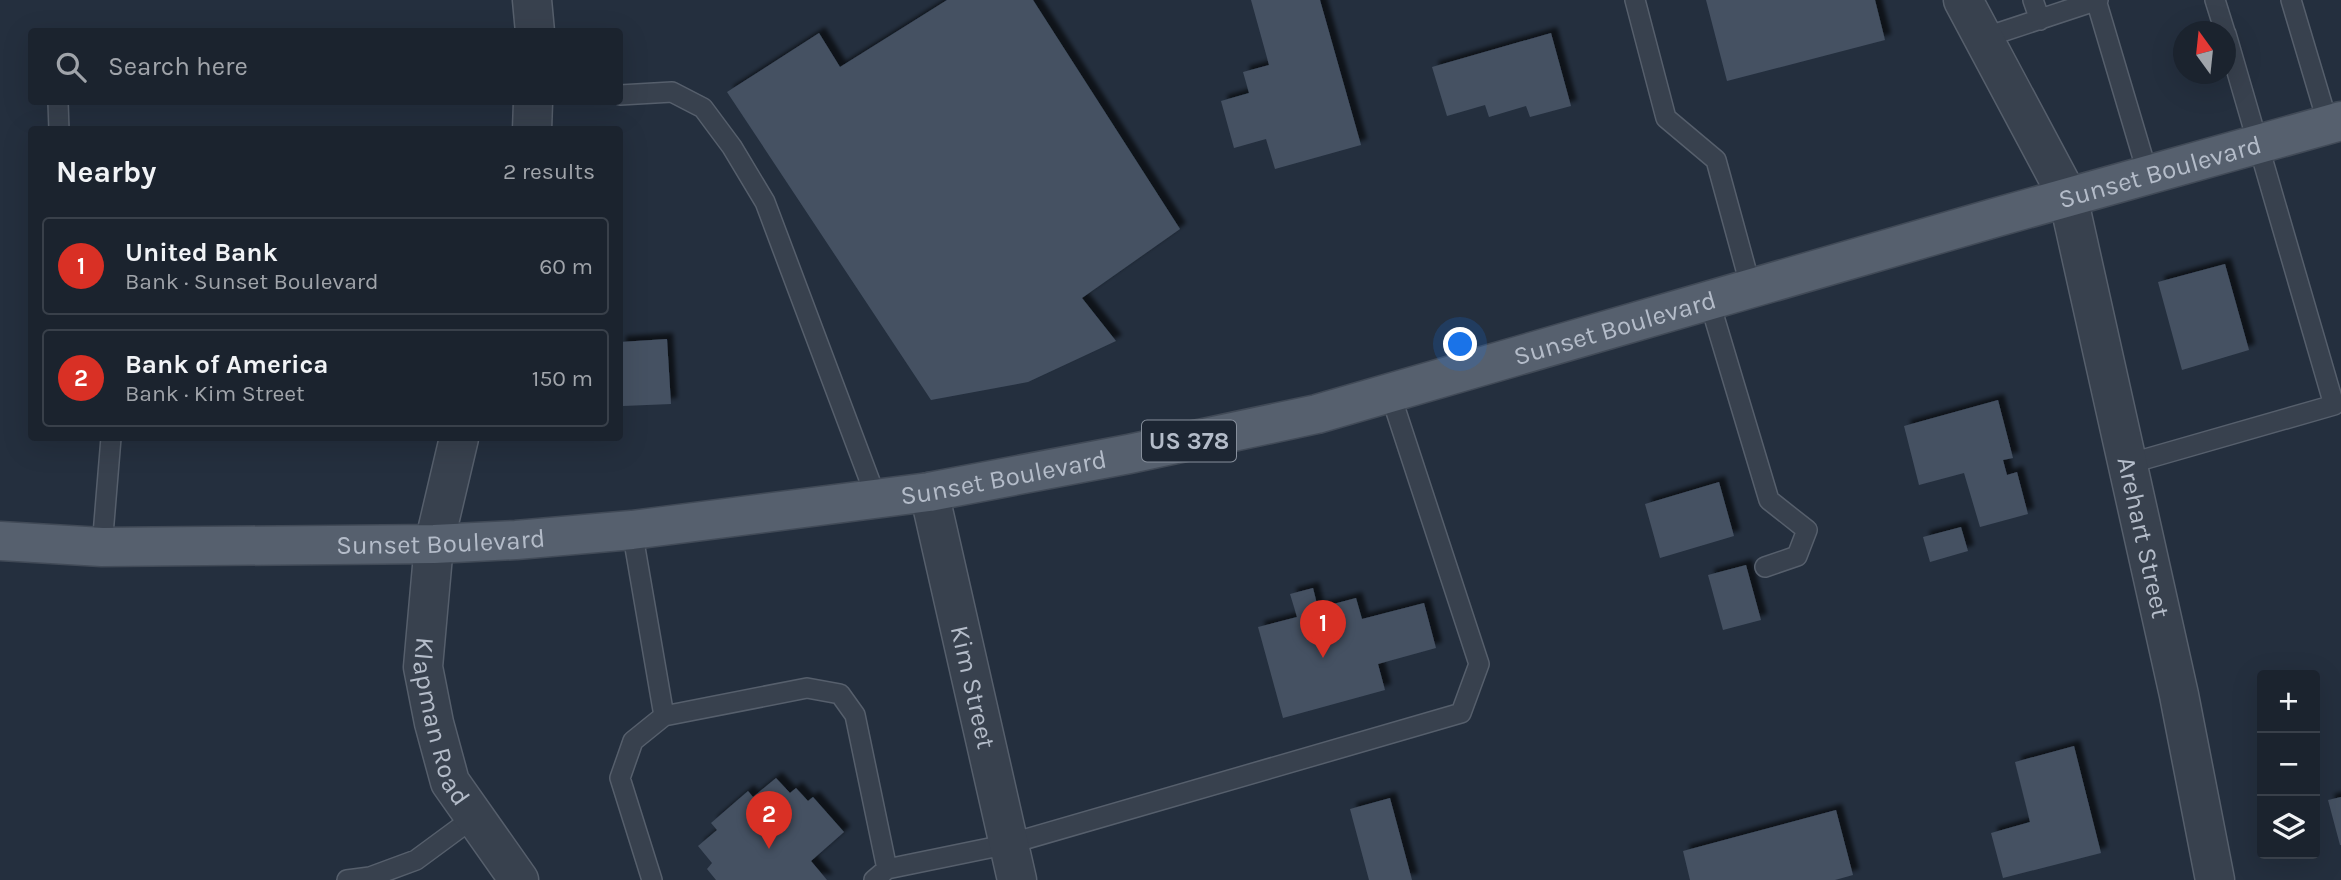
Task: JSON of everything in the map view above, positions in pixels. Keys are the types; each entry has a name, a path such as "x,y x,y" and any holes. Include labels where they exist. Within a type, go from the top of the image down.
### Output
{"main road":[{"name":"Sunset Boulevard","path":"0,541 102,547 434,544 632,530 929,492 1129,454 1317,414 2334,123"}],"street":[{"path":"532,0 535,28"},
{"name":"Arehart Street","path":"1963,0 2068,197 2179,695 2215,880"},
{"path":"532,126 533,105"},
{"name":"Klapman Road","path":"458,441 434,544 423,667 433,723 450,782 519,880"},
{"name":"Kim Street","path":"929,492 1013,862"}],"lane":[{"path":"1635,0 1666,118 1716,160 1751,288"},
{"path":"2033,0 2040,20"},
{"path":"1983,38 2097,0 2148,175"},
{"path":"2215,0 2221,21"},
{"path":"2291,0 2334,123"},
{"path":"2128,464 2334,405 2236,69"},
{"path":"623,95 672,92 703,108 732,147 765,202 877,500"},
{"path":"58,105 59,126"},
{"path":"1709,300 1769,500 1807,530 1797,556 1765,567"},
{"path":"652,880 620,778 633,741 664,716 807,688 840,694 855,715 880,875 1013,862 1175,796 1461,713 1479,664 1390,393"},
{"path":"102,547 111,441"},
{"path":"632,530 664,716"},
{"path":"347,880 370,877 416,860 474,818"},
{"path":"416,860 420,880"}],"building":[{"path":"947,0 1033,0 1180,229 1082,298 1116,341 1028,382 931,400 727,92 819,33 840,67"},
{"path":"1251,0 1320,0 1361,145 1275,169 1266,139 1234,148 1221,101 1249,93 1243,72 1269,65"},
{"path":"1706,0 1875,0 1885,40 1727,81"},
{"path":"1551,33 1571,106 1530,117 1526,106 1489,117 1485,105 1447,116 1432,67"},
{"path":"2225,264 2249,350 2182,370 2158,282"},
{"path":"667,339 671,404 623,406 623,342"},
{"path":"1998,400 2013,458 2003,460 2007,475 2017,472 2028,514 1980,527 1964,473 1919,485 1904,426"},
{"path":"1719,482 1734,536 1660,558 1645,504"},
{"path":"1961,527 1968,551 1930,562 1923,537"},
{"path":"1746,565 1761,620 1723,630 1708,575"},
{"path":"1313,588 1318,608 1356,598 1362,619 1424,603 1436,648 1378,664 1385,690 1283,718 1258,627 1297,617 1290,594"},
{"path":"2074,746 2101,853 2003,878 1991,833 2030,822 2015,762"},
{"path":"776,778 790,793 796,788 808,801 813,797 844,832 811,861 827,880 716,880 707,869 712,863 698,846 717,830 711,823 748,791 753,797"},
{"path":"2341,797 2341,845 2340,845 2328,800"},
{"path":"1390,798 1412,880 1369,880 1350,809"},
{"path":"1836,810 1853,875 1835,880 1690,880 1683,851"}],"place":[{"name":"United Bank","path":"1323,658"},
{"name":"Bank of America","path":"769,849"}]}
